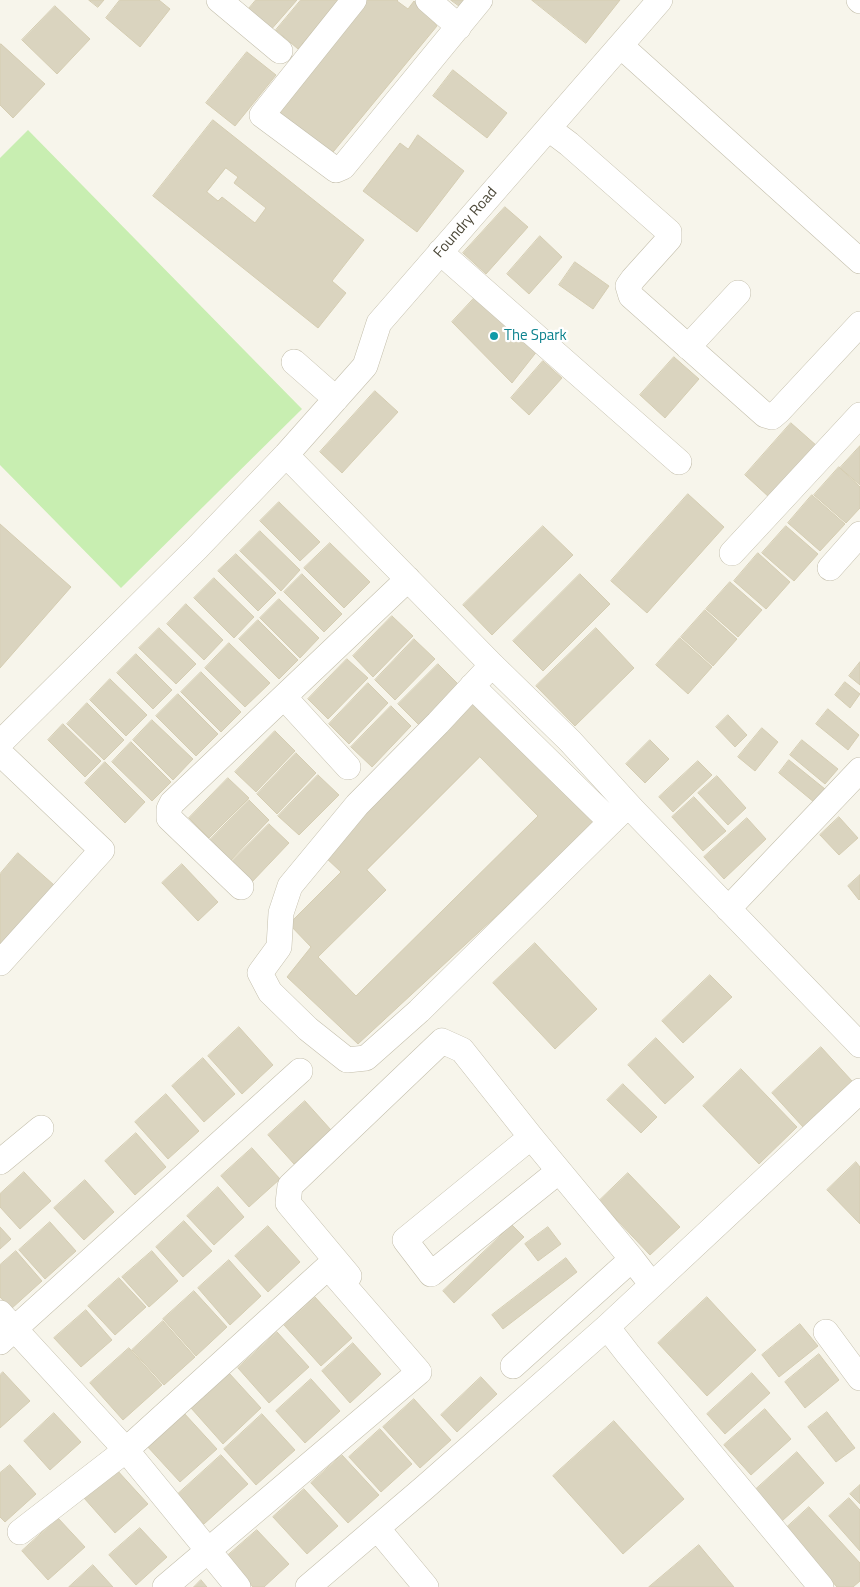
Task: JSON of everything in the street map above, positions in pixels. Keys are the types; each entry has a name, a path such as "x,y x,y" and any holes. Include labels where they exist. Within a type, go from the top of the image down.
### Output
{"street":[{"path":"218,0 280,51"},
{"path":"354,0 262,114 336,170 343,167 480,0"},
{"path":"428,0 459,27"},
{"name":"Foundry Road","path":"3,743 196,548 336,399 365,366 379,323 660,0"},
{"path":"621,46 860,260"},
{"path":"549,129 569,144 669,232 670,240 628,286 631,296 765,415 772,417 779,411 860,324"},
{"path":"440,252 679,462"},
{"path":"688,347 738,293"},
{"path":"294,362 336,399"},
{"path":"732,554 860,415"},
{"path":"286,454 570,741 628,805 860,1045"},
{"path":"830,568 860,534"},
{"path":"241,887 169,818 169,810 172,803 408,579"},
{"path":"492,664 358,805 290,886 280,913 279,948 260,973 270,992 308,1029 347,1060 366,1058 419,1011 628,805"},
{"path":"472,686 611,822"},
{"path":"284,697 348,767"},
{"path":"0,963 102,850 3,743"},
{"path":"728,909 860,770"},
{"path":"389,1324 288,1203 290,1186 442,1041 462,1050 652,1285"},
{"path":"238,1587 126,1450 5,1328 300,1071"},
{"path":"308,1587 607,1327 860,1091"},
{"path":"0,1162 41,1128"},
{"path":"531,1137 405,1240 431,1274 559,1170"},
{"path":"513,1366 632,1259"},
{"path":"20,1532 126,1450 328,1267 419,1372 165,1587"},
{"path":"607,1327 821,1587"},
{"path":"826,1332 860,1378"},
{"path":"377,1528 426,1587"}],"green space":[{"path":"28,130 302,409 121,588 0,465 0,158"}],"building":[{"path":"89,0 104,0 98,7"},
{"path":"120,0 159,0 170,9 140,47 106,18"},
{"path":"256,0 297,0 269,32 246,12"},
{"path":"301,0 338,0 298,49 276,30"},
{"path":"363,0 398,0 408,9 414,1 437,26 329,157 274,116"},
{"path":"451,0 473,0 465,10"},
{"path":"532,0 620,0 586,43"},
{"path":"55,6 90,39 57,74 22,40"},
{"path":"1,44 45,84 13,118 0,105"},
{"path":"247,52 276,75 235,126 206,103"},
{"path":"453,70 507,113 487,138 433,96"},
{"path":"213,120 364,240 332,281 346,293 318,328 153,196","holes":["226,168 238,177 234,183 266,208 255,223 222,197 218,201 207,192"]},
{"path":"418,135 464,171 417,232 363,191 400,143 408,149"},
{"path":"505,207 528,227 486,274 463,253"},
{"path":"540,236 562,257 529,294 507,274"},
{"path":"575,262 609,286 593,309 559,285"},
{"name":"The Spark","path":"478,294 538,350 512,383 452,322"},
{"path":"674,357 699,379 665,418 640,395"},
{"path":"543,361 562,378 529,415 511,398"},
{"path":"375,391 398,412 342,473 320,452"},
{"path":"791,423 817,446 770,498 745,475"},
{"path":"860,446 860,485 840,468"},
{"path":"839,467 860,487 860,508 846,523 814,495"},
{"path":"688,494 724,527 647,613 611,581"},
{"path":"812,495 845,524 820,551 788,523"},
{"path":"279,502 320,542 300,561 260,521"},
{"path":"0,524 71,587 0,668"},
{"path":"543,526 573,555 492,635 463,605"},
{"path":"786,526 818,554 794,581 762,553"},
{"path":"260,531 300,570 281,591 240,551"},
{"path":"330,543 370,582 344,608 304,568"},
{"path":"758,553 790,582 766,609 734,581"},
{"path":"236,554 276,593 258,611 218,571"},
{"path":"302,574 342,614 324,632 284,592"},
{"path":"580,574 610,604 543,671 513,641"},
{"path":"214,578 254,617 234,638 194,598"},
{"path":"730,582 762,610 738,637 706,609"},
{"path":"279,599 319,638 300,658 260,618"},
{"path":"186,604 223,640 204,660 167,624"},
{"path":"705,610 737,639 713,666 681,637"},
{"path":"392,616 413,636 373,677 353,656"},
{"path":"258,620 298,660 279,679 239,639"},
{"path":"159,628 196,664 176,684 139,648"},
{"path":"596,628 634,668 575,726 536,686"},
{"path":"680,638 712,667 688,694 656,665"},
{"path":"414,639 435,659 395,700 375,680"},
{"path":"229,643 270,683 245,707 205,668"},
{"path":"136,654 172,690 153,709 117,673"},
{"path":"347,659 368,678 328,719 308,699"},
{"path":"860,662 860,685 849,676"},
{"path":"438,664 458,684 419,725 398,704"},
{"path":"201,672 241,712 221,732 181,692"},
{"path":"110,679 147,715 126,736 90,700"},
{"path":"845,682 860,694 850,708 835,695"},
{"path":"368,683 388,703 349,744 329,724"},
{"path":"178,694 218,734 196,756 156,716"},
{"path":"475,696 600,820 358,1044 287,977 311,947 289,924 341,872 324,856","holes":["480,757 538,816 356,996 318,957 386,890 367,870"]},
{"path":"87,703 124,740 104,760 67,724"},
{"path":"391,706 411,726 372,767 351,747"},
{"path":"828,709 859,735 848,750 816,724"},
{"path":"728,715 747,735 735,747 716,727"},
{"path":"152,720 193,759 173,780 133,740"},
{"path":"63,724 101,761 85,777 48,740"},
{"path":"762,728 778,742 755,771 738,757"},
{"path":"275,731 295,751 256,792 235,772"},
{"path":"650,740 669,759 645,783 626,764"},
{"path":"802,740 838,769 825,784 790,755"},
{"path":"131,742 171,782 152,801 112,762"},
{"path":"296,753 316,773 277,814 257,794"},
{"path":"789,760 825,789 815,803 779,773"},
{"path":"698,761 712,775 673,812 659,797"},
{"path":"105,762 145,802 125,823 85,783"},
{"path":"318,775 339,795 299,835 278,816"},
{"path":"717,776 746,808 728,825 698,793"},
{"path":"228,778 249,798 209,838 189,818"},
{"path":"694,797 726,831 703,851 672,817"},
{"path":"249,800 269,820 230,861 209,841"},
{"path":"839,817 858,838 839,855 820,835"},
{"path":"747,818 766,839 724,879 704,857"},
{"path":"269,824 289,843 250,884 229,864"},
{"path":"18,853 54,885 0,947 0,874"},
{"path":"182,864 218,902 198,921 162,883"},
{"path":"860,875 860,899 859,900 848,886"},
{"path":"535,943 597,1009 555,1049 493,983"},
{"path":"710,975 732,997 683,1043 662,1021"},
{"path":"239,1027 273,1065 242,1094 208,1056"},
{"path":"656,1038 694,1077 665,1104 628,1065"},
{"path":"821,1047 852,1081 803,1127 772,1093"},
{"path":"203,1058 235,1094 204,1122 172,1086"},
{"path":"741,1069 797,1127 759,1164 703,1106"},
{"path":"623,1084 657,1117 641,1133 607,1100"},
{"path":"166,1094 199,1131 168,1159 135,1122"},
{"path":"305,1101 331,1130 294,1164 268,1135"},
{"path":"136,1133 166,1167 135,1195 105,1161"},
{"path":"252,1148 280,1179 249,1207 221,1176"},
{"path":"856,1162 860,1167 860,1224 827,1190"},
{"path":"24,1172 51,1201 20,1229 0,1207 0,1194"},
{"path":"628,1173 680,1227 650,1255 599,1201"},
{"path":"85,1180 114,1212 84,1240 54,1208"},
{"path":"218,1187 244,1217 214,1245 187,1216"},
{"path":"184,1221 212,1251 183,1277 156,1247"},
{"path":"50,1222 76,1251 45,1279 19,1250"},
{"path":"512,1225 524,1237 454,1303 443,1291"},
{"path":"268,1226 300,1262 268,1292 235,1256"},
{"path":"0,1227 11,1239 0,1249"},
{"path":"548,1227 561,1244 538,1261 525,1244"},
{"path":"16,1251 42,1281 11,1309 0,1297 0,1265"},
{"path":"152,1251 178,1281 149,1307 122,1277"},
{"path":"566,1258 577,1272 503,1329 492,1315"},
{"path":"229,1260 261,1296 230,1325 198,1288"},
{"path":"119,1278 146,1307 115,1335 88,1306"},
{"path":"194,1291 227,1327 196,1356 163,1319"},
{"path":"315,1297 352,1338 321,1366 284,1325"},
{"path":"707,1297 756,1350 707,1396 658,1343"},
{"path":"86,1310 112,1340 81,1367 54,1338"},
{"path":"163,1321 195,1357 164,1385 132,1350"},
{"path":"800,1324 818,1346 779,1377 762,1355"},
{"path":"277,1332 309,1367 269,1403 238,1368"},
{"path":"353,1343 381,1374 350,1403 322,1371"},
{"path":"129,1348 162,1385 123,1420 90,1383"},
{"path":"819,1354 839,1380 805,1408 785,1382"},
{"path":"3,1372 30,1401 0,1428 0,1375"},
{"path":"229,1373 261,1408 223,1444 191,1408"},
{"path":"752,1373 770,1393 725,1434 707,1414"},
{"path":"481,1377 497,1394 457,1432 441,1415"},
{"path":"311,1379 340,1411 305,1443 276,1411"},
{"path":"414,1399 451,1440 420,1468 383,1427"},
{"path":"765,1409 791,1439 751,1475 724,1445"},
{"path":"183,1412 217,1449 180,1482 146,1445"},
{"path":"827,1412 855,1448 836,1462 808,1427"},
{"path":"54,1413 81,1442 50,1470 24,1441"},
{"path":"262,1414 295,1450 256,1485 224,1449"},
{"path":"614,1421 684,1499 623,1554 553,1476"},
{"path":"380,1429 412,1464 381,1492 349,1457"},
{"path":"797,1452 824,1483 782,1521 754,1491"},
{"path":"221,1455 248,1484 204,1524 178,1494"},
{"path":"342,1455 379,1495 348,1523 311,1483"},
{"path":"10,1465 36,1494 5,1522 0,1517 0,1473"},
{"path":"116,1469 148,1504 115,1533 84,1498"},
{"path":"860,1485 860,1504 850,1494"},
{"path":"304,1489 338,1526 307,1554 273,1517"},
{"path":"849,1498 860,1510 860,1551 829,1516"},
{"path":"809,1507 860,1563 860,1581 853,1587 837,1587 785,1529"},
{"path":"58,1518 85,1547 48,1580 22,1551"},
{"path":"140,1528 167,1557 136,1585 109,1555"},
{"path":"257,1530 289,1564 264,1587 253,1587 226,1557"},
{"path":"699,1545 734,1587 649,1587"},
{"path":"93,1565 113,1587 69,1587"},
{"path":"201,1580 207,1587 194,1587"}],"place":[{"name":"The Spark","path":"494,336"}]}
